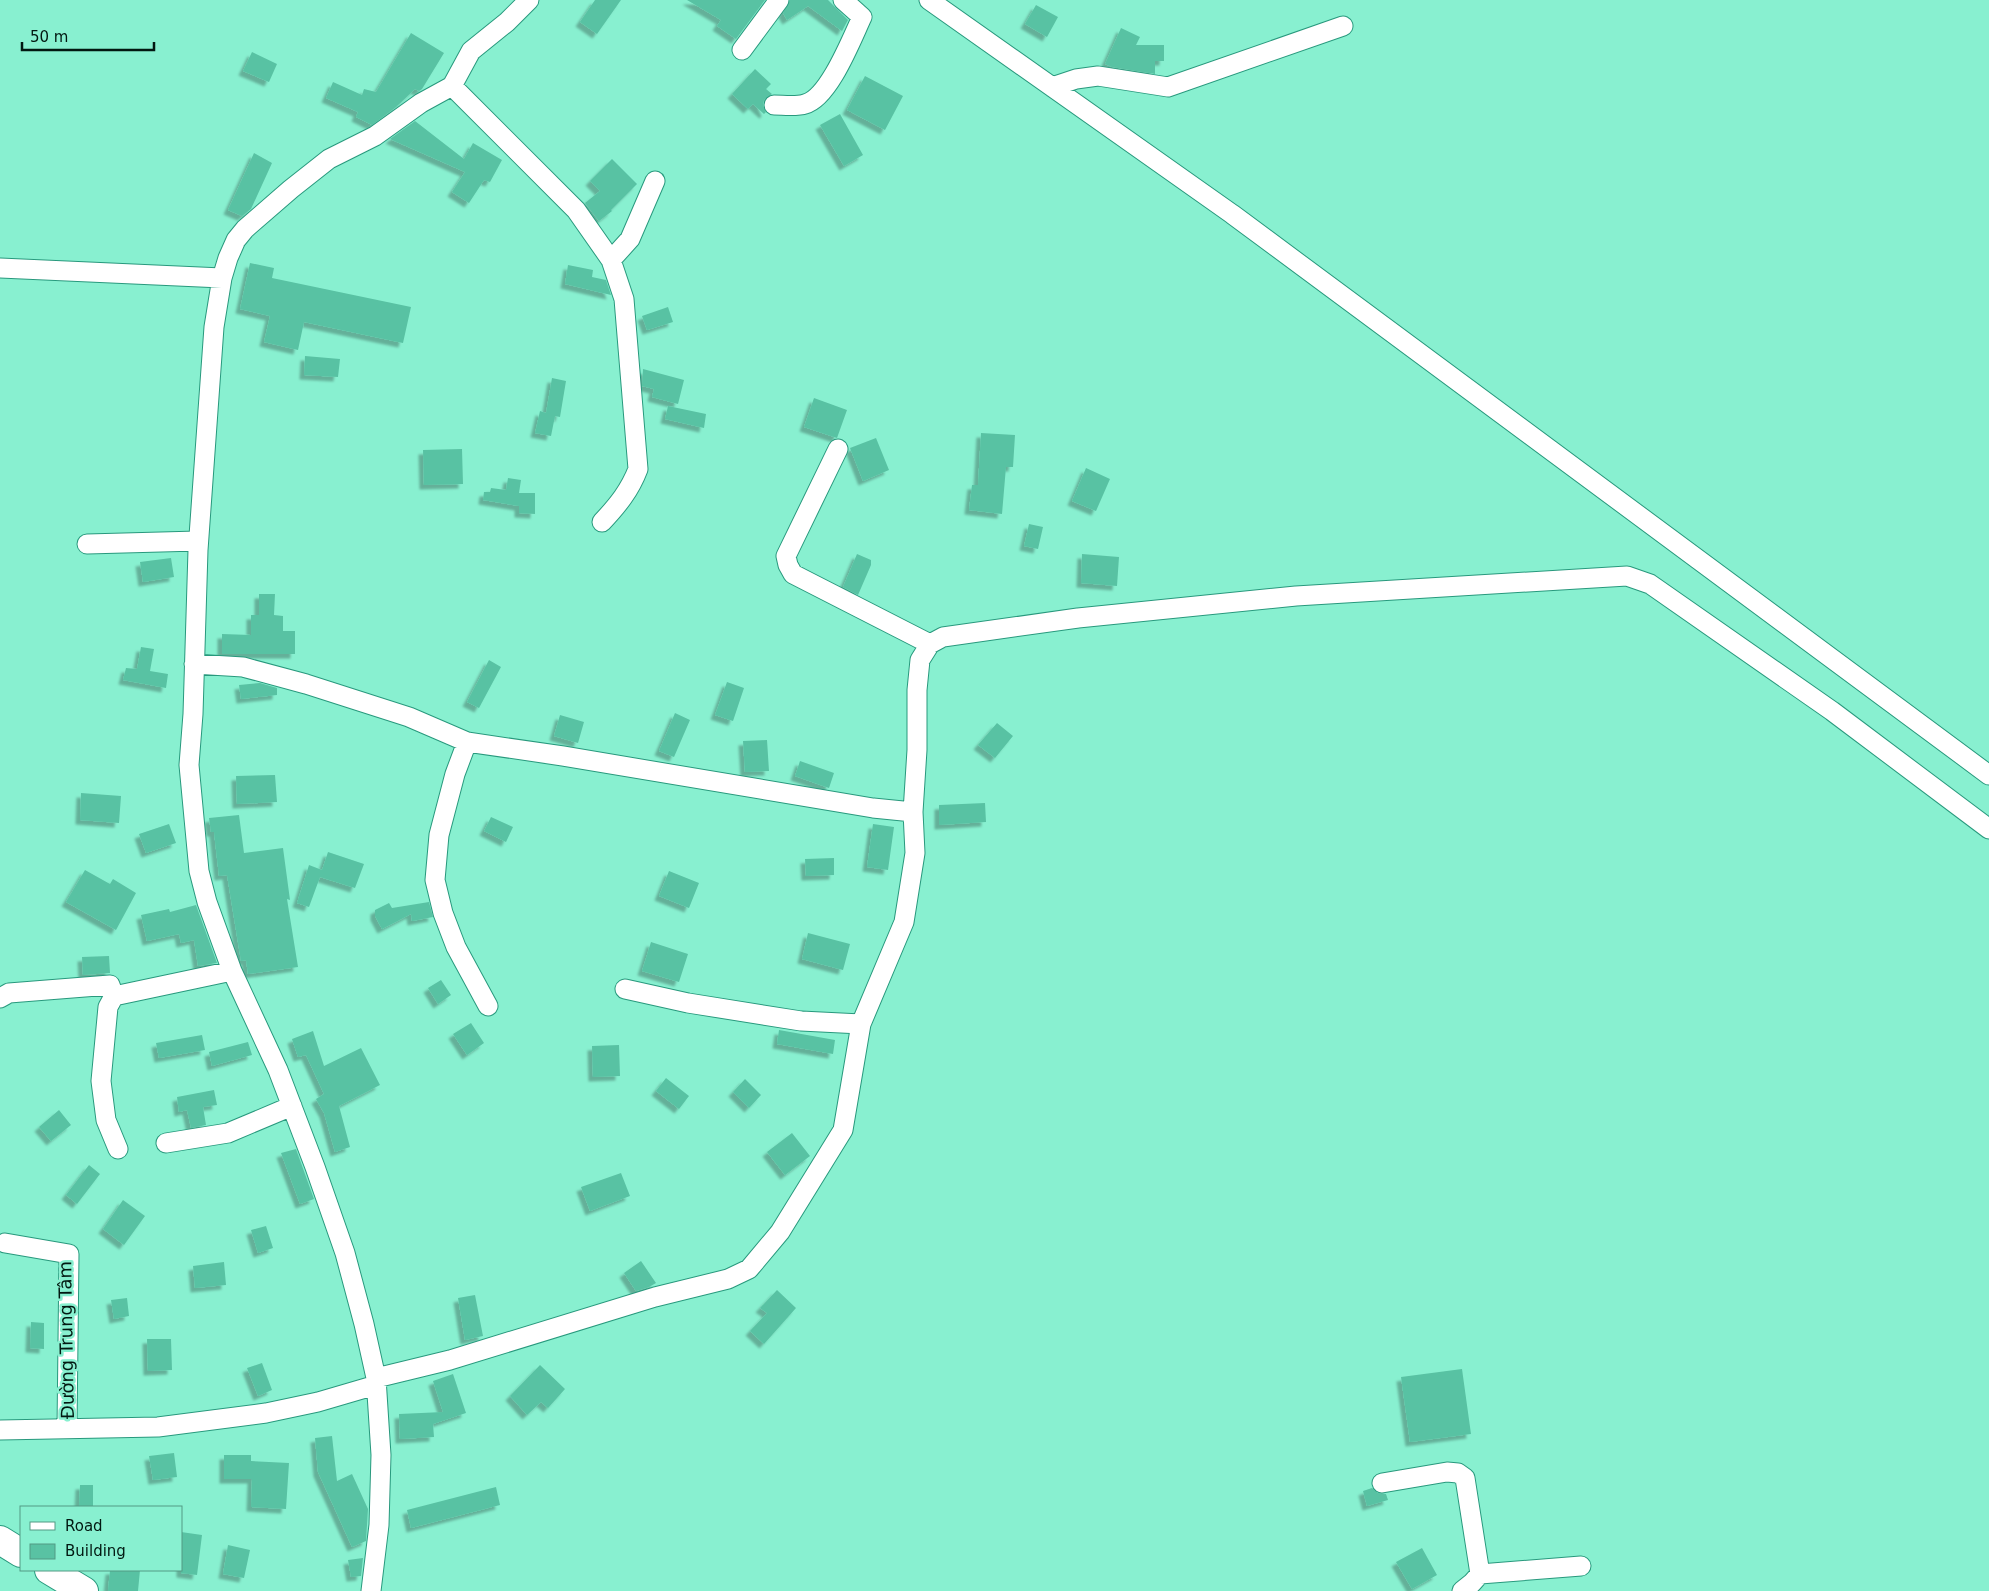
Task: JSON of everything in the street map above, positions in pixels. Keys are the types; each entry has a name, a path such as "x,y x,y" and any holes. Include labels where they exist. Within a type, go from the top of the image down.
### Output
{"main road":[{"path":"0,1540 20,1552"},
{"path":"51,1571 84,1591"}],"street":[{"path":"371,1591 380,1525 382,1474 376,1382 360,1308 345,1254 292,1106 264,1038 232,971 207,902 199,871 189,765 198,541 214,327 222,278 236,240 245,229 291,189 330,159 375,136 421,102 452,86 471,51 507,22 529,0"},
{"path":"742,50 779,0"},
{"path":"774,105 806,104 823,92 862,17 843,0"},
{"path":"929,0 1232,214 1989,775"},
{"path":"1052,87 1076,79 1098,76 1168,88 1343,26"},
{"path":"452,86 576,210 612,260 624,299 638,469 631,486 623,498 602,522"},
{"path":"612,260 630,239 656,180"},
{"path":"0,268 222,278"},
{"path":"838,449 786,556 788,565 793,574 930,644"},
{"path":"87,544 198,541"},
{"path":"0,1430 158,1427 266,1413 318,1402 376,1382 655,1297 728,1278 749,1269 780,1232 843,1130 861,1024 904,922 914,853 913,812 917,750 917,690 920,660 930,644 943,637 1078,618 1296,596 1628,576 1650,584 1674,600 1832,711 1989,829"},
{"path":"194,664 243,667 306,684 409,717 467,742 563,756 873,808 913,812"},
{"path":"467,742 455,774 439,835 435,880 443,913 456,947 488,1006"},
{"path":"114,996 232,971"},
{"path":"0,998 9,993 110,985 114,996 108,1007 101,1081 106,1120 118,1149"},
{"path":"625,989 688,1003 801,1021 861,1024"},
{"path":"166,1143 228,1133 292,1106"},
{"name":"Đường Trung Tâm","path":"5,1243 69,1254 67,1428"},
{"path":"1382,1483 1447,1472 1458,1473 1466,1478 1480,1574"},
{"path":"1462,1591 1472,1584 1480,1574 1581,1566"}],"building":[{"path":"595,0 621,0 597,34 580,22"},
{"path":"687,0 765,0 736,39 717,26 721,20"},
{"path":"790,0 828,0 848,20 842,31 808,6 787,20 783,13"},
{"path":"1036,5 1058,17 1047,37 1025,24"},
{"path":"1121,28 1140,37 1136,45 1164,45 1164,61 1155,61 1155,74 1112,67 1105,64"},
{"path":"411,33 444,53 422,89 419,91 415,89 396,107 372,125 356,117 358,112 326,98 333,82 362,95 364,89 376,92"},
{"path":"252,52 277,64 269,82 243,71"},
{"path":"755,69 771,84 766,89 772,94 764,100 763,105 766,112 764,114 753,104 748,109 732,94"},
{"path":"865,76 903,96 885,130 847,110"},
{"path":"840,114 863,155 844,166 820,125"},
{"path":"415,121 464,159 473,143 502,160 490,182 484,180 469,203 452,192 465,172 390,139"},
{"path":"254,153 272,163 251,209 242,216 228,210"},
{"path":"612,159 637,184 612,211 599,221 585,203 600,191 590,181"},
{"path":"250,263 274,268 272,278 411,307 403,343 304,322 298,350 264,342 270,316 240,309"},
{"path":"568,265 593,270 592,277 606,280 611,295 565,284"},
{"path":"668,307 673,322 647,330 642,316"},
{"path":"305,356 340,359 338,377 304,375"},
{"path":"643,369 684,380 678,404 652,397 654,389 642,386"},
{"path":"552,378 566,381 560,417 555,416 551,436 535,433 540,411 546,413"},
{"path":"814,398 847,410 837,438 804,427"},
{"path":"668,406 706,414 704,428 665,419"},
{"path":"981,433 1015,435 1013,467 1006,467 1002,514 969,510 972,485 978,485"},
{"path":"876,438 889,470 863,481 850,448"},
{"path":"462,449 463,484 424,485 423,450"},
{"path":"1086,468 1110,479 1096,511 1072,501"},
{"path":"508,478 521,480 519,493 535,493 535,514 519,513 519,506 483,500 484,492 490,492 491,488 506,490"},
{"path":"1029,524 1043,527 1038,549 1024,546"},
{"path":"857,554 871,560 871,565 858,595 843,587"},
{"path":"1082,554 1119,557 1117,586 1081,583"},
{"path":"171,558 174,577 143,582 140,562"},
{"path":"259,594 275,594 274,615 283,616 283,631 295,631 295,654 222,654 222,634 251,635 251,615 259,615"},
{"path":"141,647 154,649 150,671 168,674 166,688 123,680 126,668 137,669"},
{"path":"489,660 501,667 479,708 467,702"},
{"path":"727,682 744,688 733,721 715,715"},
{"path":"260,683 277,688 277,695 241,699 239,685"},
{"path":"675,713 690,720 674,757 659,751"},
{"path":"560,715 584,722 578,743 554,736"},
{"path":"997,723 1013,736 995,758 978,745"},
{"path":"767,740 769,771 745,772 743,741"},
{"path":"800,761 834,773 829,788 795,776"},
{"path":"275,775 277,802 237,804 236,776"},
{"path":"81,793 121,796 119,823 80,820"},
{"path":"985,803 986,822 939,825 939,805"},
{"path":"239,815 244,853 283,848 290,900 287,899 298,967 248,974 246,960 241,961 227,875 219,876 214,832 211,832 209,818"},
{"path":"491,817 513,827 506,842 484,831"},
{"path":"169,824 176,843 146,853 139,834"},
{"path":"873,824 894,827 888,870 867,867"},
{"path":"328,852 364,864 355,888 320,877 309,907 297,903 309,865 322,870"},
{"path":"834,858 834,875 806,876 805,859"},
{"path":"85,870 110,884 113,879 136,893 116,930 66,902"},
{"path":"669,871 699,883 689,908 659,896"},
{"path":"429,902 433,917 412,921 411,914 382,929 375,916 375,910 389,903 392,908"},
{"path":"196,905 217,963 198,966 194,940 181,943 179,934 147,941 141,915 169,909 170,912"},
{"path":"808,933 850,944 843,970 802,959"},
{"path":"651,942 688,954 679,982 642,971"},
{"path":"109,956 110,973 83,975 82,957"},
{"path":"441,980 451,995 438,1004 428,988"},
{"path":"471,1023 484,1043 467,1055 453,1034"},
{"path":"779,1030 835,1040 833,1054 777,1044"},
{"path":"313,1031 324,1066 361,1048 380,1085 339,1106 350,1147 335,1152 324,1113 316,1099 324,1094 306,1055 298,1057 292,1039"},
{"path":"202,1035 205,1050 159,1058 156,1043"},
{"path":"248,1042 252,1055 212,1066 209,1052"},
{"path":"619,1045 620,1076 593,1077 592,1046"},
{"path":"666,1078 689,1096 679,1109 656,1091"},
{"path":"745,1079 761,1095 749,1108 733,1092"},
{"path":"214,1090 217,1105 203,1107 206,1125 191,1128 187,1110 179,1112 177,1097"},
{"path":"59,1110 71,1125 51,1141 39,1127"},
{"path":"792,1133 810,1156 785,1175 767,1152"},
{"path":"296,1149 314,1199 300,1204 281,1153"},
{"path":"89,1165 100,1174 77,1204 66,1195"},
{"path":"621,1173 630,1196 590,1211 581,1187"},
{"path":"123,1200 145,1216 124,1245 103,1229"},
{"path":"266,1226 273,1248 258,1253 251,1230"},
{"path":"641,1261 656,1283 636,1291 624,1273"},
{"path":"224,1262 226,1285 195,1288 193,1266"},
{"path":"777,1290 796,1308 764,1344 750,1331 767,1313 760,1308"},
{"path":"475,1295 483,1336 465,1340 458,1298"},
{"path":"127,1298 129,1316 114,1319 111,1300"},
{"path":"31,1322 44,1323 44,1349 30,1348"},
{"path":"147,1339 171,1339 172,1370 148,1371"},
{"path":"262,1363 272,1390 258,1396 247,1368"},
{"path":"540,1365 565,1389 548,1408 541,1402 527,1415 510,1396"},
{"path":"1462,1369 1471,1434 1410,1442 1401,1377"},
{"path":"453,1374 466,1413 433,1424 434,1437 400,1439 399,1414 443,1412 433,1381"},
{"path":"332,1436 337,1481 352,1474 368,1509 366,1541 352,1547 318,1472 315,1438"},
{"path":"174,1453 177,1477 153,1480 149,1456"},
{"path":"224,1455 251,1455 251,1461 289,1463 286,1509 251,1507 252,1479 224,1479"},
{"path":"80,1485 93,1485 93,1506 79,1506"},
{"path":"496,1487 500,1505 411,1528 407,1510"},
{"path":"1372,1488 1378,1493 1386,1494 1388,1500 1367,1506 1363,1491"},
{"path":"182,1532 202,1535 197,1575 181,1573"},
{"path":"228,1545 250,1550 244,1578 223,1574"},
{"path":"1422,1548 1437,1575 1412,1589 1396,1562"},
{"path":"363,1558 361,1576 351,1577 348,1560"},
{"path":"110,1571 140,1571 138,1591 108,1591"}]}
